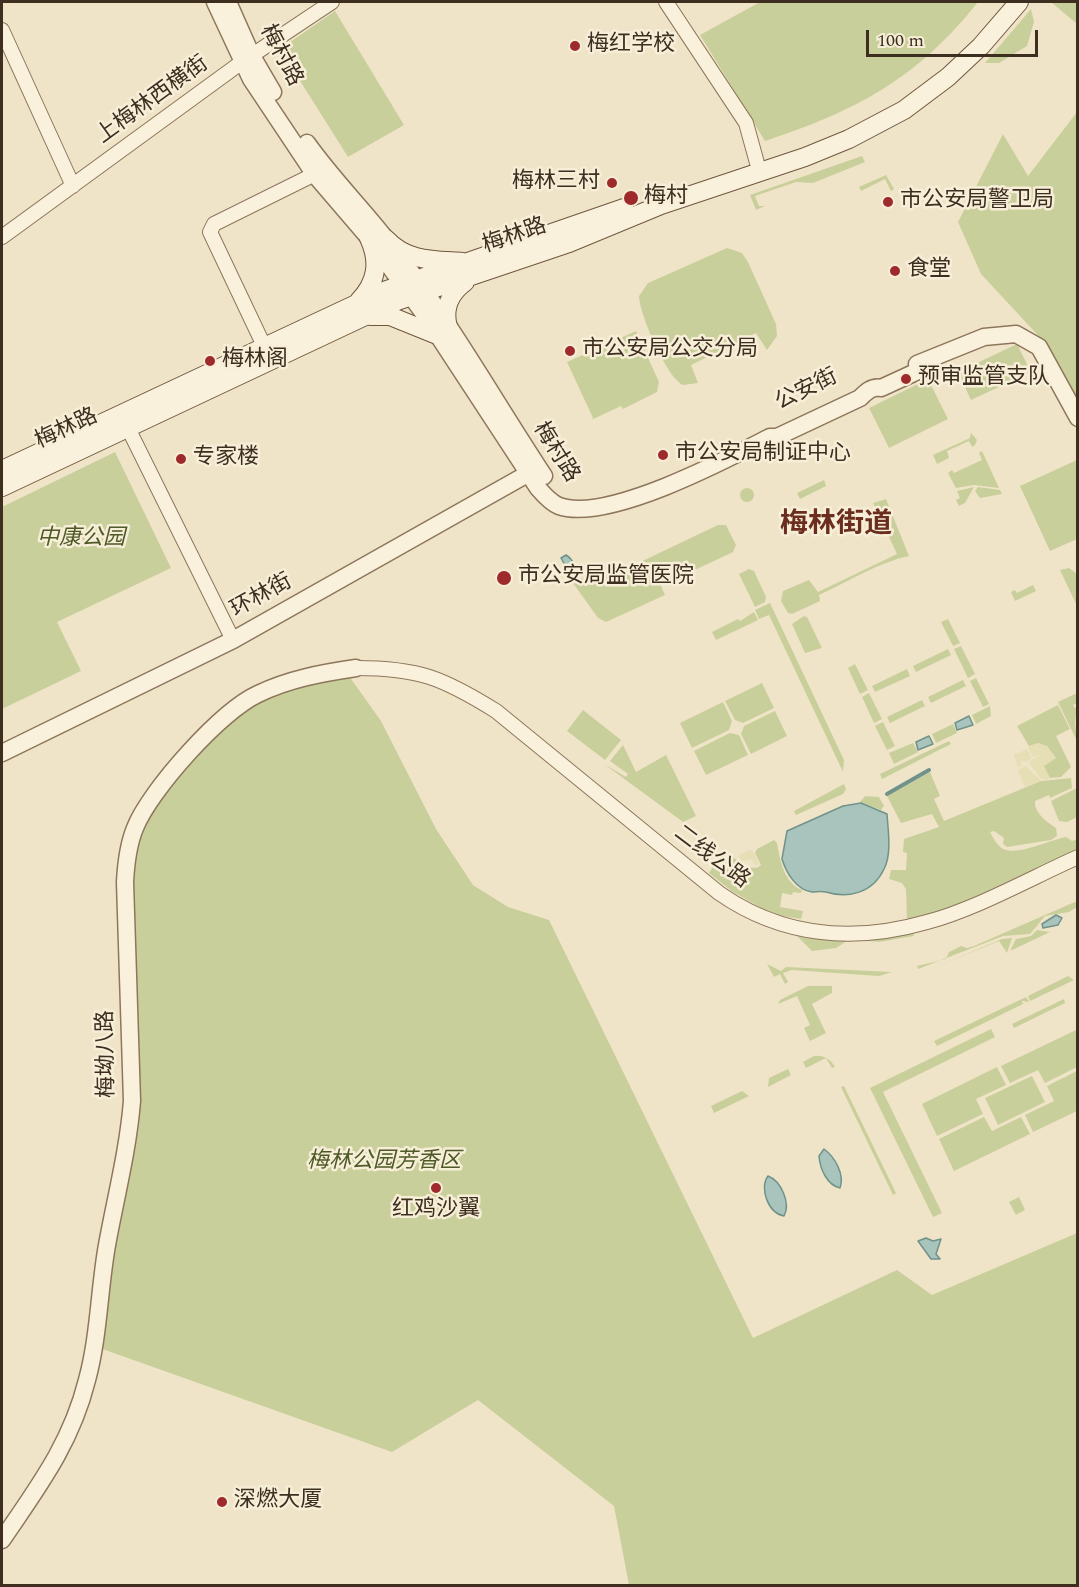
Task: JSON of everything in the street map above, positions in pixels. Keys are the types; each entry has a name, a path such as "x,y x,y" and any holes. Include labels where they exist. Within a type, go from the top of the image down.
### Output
{"main road":[{"name":"梅林路","path":"472,270 662,193 757,163 834,135 916,92 971,44 1008,2"},
{"name":"梅林路","path":"2,470 265,348 360,310 472,270 569,243 662,205 805,157 870,129 904,110 948,77 981,46 1019,2"},
{"path":"378,238 413,257 472,270 449,300 442,331 360,310 372,288 375,276 378,238"},
{"name":"梅林路","path":"2,487 128,428 360,310"}],"street":[{"name":"梅村路","path":"214,2 247,59 283,108 320,172 378,238 533,471 562,507"},
{"name":"梅村路","path":"228,2 247,59"},
{"name":"上梅林西横街","path":"2,237 247,59 332,2"},
{"path":"666,2 746,123 757,163"},
{"path":"2,30 73,186"},
{"path":"265,348 210,232 213,224 320,172"},
{"name":"公安街","path":"562,507 592,508 648,494 771,437 774,432 857,392 871,389 879,382 914,364 927,362 984,337 1016,334 1039,347 1077,418"},
{"name":"公安街","path":"1055,377 1056,388 1077,432"},
{"path":"128,428 233,640"},
{"name":"环林街","path":"2,753 233,640 533,471"},
{"name":"二线公路","path":"356,668 412,671 470,694 496,711 719,893 759,917 782,926 828,932 913,926 954,913 1077,857"},
{"name":"梅坳八路","path":"2,1540 56,1461 78,1411 88,1379 107,1245 130,1133 132,1101 125,882 127,858 134,829 149,803 190,752 230,711 272,688 307,676 356,668"}],"shaded area":[{"path":"1038,743 1047,746 1056,758 1044,766 1050,778 1047,780 1040,778 1028,762 1043,754 1033,757 1028,747"},
{"path":"1027,749 1032,758 1026,762 1020,760 1022,766 1018,767 1014,755"},
{"path":"1026,766 1041,781 1025,787 1018,770"},
{"path":"749,850 753,851 759,864 755,865 751,859 741,861 739,855"}],"green space":[{"path":"760,2 978,2 932,52 883,89 828,117 765,141 700,35"},
{"path":"1051,2 1077,2 1077,24"},
{"path":"1031,9 1034,22 1027,46 999,63 985,63"},
{"path":"335,11 404,125 348,157 280,49"},
{"path":"1077,112 1077,405 1047,345 981,274 958,222 1003,134 1028,176"},
{"path":"862,156 865,162 813,183 796,182 755,196 759,206 765,206 756,210 750,195"},
{"path":"886,175 894,189 891,191 885,179 861,191 859,187"},
{"path":"727,248 742,253 748,262 776,324 777,336 767,350 756,333 691,365 698,383 683,385 669,371 655,344 639,296 648,283"},
{"path":"636,331 659,382 657,392 623,409 621,406 591,420 593,418 567,362"},
{"path":"1017,344 1031,372 971,400 958,372"},
{"path":"928,379 948,419 889,448 869,408"},
{"path":"971,433 977,440 975,445 972,447 969,441 947,451 949,458 937,464 933,455 970,438"},
{"path":"982,451 999,488 974,485 956,488 948,473 952,470 954,473 982,460 979,453"},
{"name":"中康公园","path":"115,452 171,568 57,622 81,671 2,709 2,507"},
{"path":"1077,460 1077,539 1050,551 1020,486"},
{"path":"824,480 826,486 800,499 797,493"},
{"path":"974,487 965,503 959,506 956,500 960,498 957,491"},
{"path":"978,487 1000,490 1002,494 980,498 975,491"},
{"path":"744,488 750,488 754,495 750,502 744,502 740,498 740,492"},
{"path":"886,499 909,556 864,572 819,595 820,601 792,614 788,613 781,601 783,591 809,580 818,592 897,554 873,503"},
{"path":"718,525 726,525 736,545 733,552 661,586 665,595 606,622 598,618 573,583 581,578 590,582 609,573 611,576"},
{"path":"1069,568 1077,574 1077,606 1060,570"},
{"path":"749,569 754,571 766,597 765,602 755,607 739,574"},
{"path":"1033,585 1036,591 1015,601 1011,592 1015,590 1017,593"},
{"path":"770,603 844,760 843,772 769,615 759,619 755,610"},
{"path":"754,612 758,620 716,640 712,632 738,619 740,621"},
{"path":"804,616 807,617 822,648 805,653 792,624"},
{"path":"948,619 960,643 953,646 941,622"},
{"path":"961,646 975,674 968,678 954,649"},
{"path":"948,649 951,655 916,672 913,666"},
{"path":"855,664 868,690 860,694 848,668"},
{"path":"907,669 910,676 875,692 872,686"},
{"name":"梅林公园芳香区","path":"349,676 381,721 436,829 473,885 508,907 549,920 753,1338 897,1270 932,1295 1077,1233 1077,1585 629,1585 614,1506 478,1400 392,1452 94,1346 128,1149 125,882 149,803 257,694"},
{"path":"976,678 989,704 983,707 970,681"},
{"path":"963,680 966,686 931,703 928,697"},
{"path":"762,683 774,708 743,723 735,720 725,701"},
{"path":"869,693 882,719 874,723 862,697"},
{"path":"1077,693 1077,703 1073,705 1075,708 1077,706 1075,723 1077,741 1058,702"},
{"path":"922,700 925,706 890,723 887,717"},
{"path":"723,702 732,721 729,730 692,748 680,723"},
{"path":"1058,705 1070,729 1056,736 1071,767 1061,777 1050,778 1044,766 1056,758 1047,746 1038,743 1029,746 1017,726"},
{"path":"990,706 991,716 976,724 972,715"},
{"path":"583,710 621,740 605,760 567,731"},
{"path":"775,711 787,736 751,754 741,734 744,726"},
{"path":"883,722 895,746 887,750 875,726"},
{"path":"953,724 957,733 936,743 932,734"},
{"path":"730,733 739,735 748,755 706,775 694,751"},
{"path":"949,741 951,744 882,779 880,774"},
{"path":"913,743 918,752 894,764 889,753"},
{"path":"623,745 636,772 666,755 696,816 683,822 604,764 626,777 628,774 610,761"},
{"path":"930,772 940,796 934,799 944,821 1041,781 1071,778 1072,788 1050,798 1049,795 1035,801 1039,813 1056,828 1057,836 1051,840 1007,847 1003,844 1004,838 994,831 990,832 998,845 1006,850 1020,850 1066,837 1072,841 1077,839 1077,851 927,919 907,921 906,889 902,883 889,879 891,870 906,870 907,853 903,852 904,839 939,827 932,814 901,823 887,796"},
{"path":"844,784 846,789 843,794 796,815 794,811"},
{"path":"1077,788 1077,817 1067,822 1059,821 1051,801"},
{"path":"865,796 879,797 884,806 881,810 860,802"},
{"path":"774,840 777,843 781,863 787,877 802,890 801,893 793,892 792,895 782,893 780,907 803,911 801,919 772,914 733,892 709,873 714,865 732,857 746,866 758,867 761,865 755,853 757,849"},
{"path":"1077,901 1077,907 1069,912 1045,916 1030,934 1003,936 946,958 949,952 961,946 967,948 974,946"},
{"path":"913,930 914,936 879,942 850,939 836,948 812,951 797,936 798,934"},
{"path":"1037,930 1050,932 1010,951 1016,939 1031,936"},
{"path":"1012,938 1007,953 999,941 938,966 1002,939"},
{"path":"940,960 918,969 917,966"},
{"path":"767,964 781,971 786,967 892,972 879,976 792,970 783,973 788,982 785,984 780,974 774,977"},
{"path":"1068,976 1074,980 1030,1001 1028,996"},
{"path":"808,986 832,986 832,993 812,1004 826,1033 810,1041 804,1028 810,1025 797,996 778,1004 780,1000"},
{"path":"1026,997 1029,1002 1022,1001 1023,1004 937,1046 934,1041"},
{"path":"1064,999 1065,1003 1014,1028 1012,1024"},
{"path":"991,1029 995,1037 883,1092 942,1213 933,1217 870,1088"},
{"path":"1076,1030 1077,1067 1045,1083 1038,1070 1010,1083 1001,1066"},
{"path":"814,1056 826,1058 806,1068 803,1062"},
{"path":"997,1067 1006,1085 976,1099 983,1114 937,1136 922,1104"},
{"path":"788,1069 791,1075 768,1087 769,1078"},
{"path":"1077,1071 1077,1111 1033,1132 1025,1115 1054,1101 1047,1086"},
{"path":"1032,1076 1045,1102 998,1125 985,1098"},
{"path":"844,1086 896,1193 893,1195 841,1087"},
{"path":"742,1091 749,1096 714,1113 711,1106"},
{"path":"984,1117 992,1131 1021,1117 1030,1134 954,1171 939,1139"},
{"path":"1019,1197 1025,1210 1016,1215 1009,1202"}],"water":[{"path":"566,555 576,568 577,578 573,580 561,558"},
{"path":"969,716 973,725 957,730 955,723"},
{"path":"929,736 933,744 918,750 916,742"},
{"path":"861,803 887,814 888,856 879,877 867,889 851,894 812,892 801,888 789,875 782,859 787,831 843,806"},
{"path":"1056,915 1062,918 1058,925 1043,928 1042,924"},
{"path":"824,1149 838,1167 841,1178 840,1188 831,1184 823,1171 819,1156"},
{"path":"768,1176 781,1187 784,1193 786,1211 784,1216 773,1210 767,1199 764,1187"},
{"path":"926,1238 933,1241 941,1239 936,1254 940,1259 931,1259 918,1241"}],"waterway":[{"path":"887,794 929,770"}],"place":[{"name":"梅红学校","path":"575,46"},
{"name":"梅林三村","path":"612,183"},
{"name":"梅村","path":"631,198"},
{"name":"市公安局警卫局","path":"888,202"},
{"name":"食堂","path":"895,271"},
{"name":"市公安局公交分局","path":"570,351"},
{"name":"梅林阁","path":"210,361"},
{"name":"预审监管支队","path":"906,379"},
{"name":"市公安局制证中心","path":"663,455"},
{"name":"专家楼","path":"181,459"},
{"name":"市公安局监管医院","path":"504,578"},
{"name":"红鸡沙翼","path":"436,1188"},
{"name":"深燃大厦","path":"222,1502"}],"district":[{"name":"梅林街道","path":"836,527"}]}
